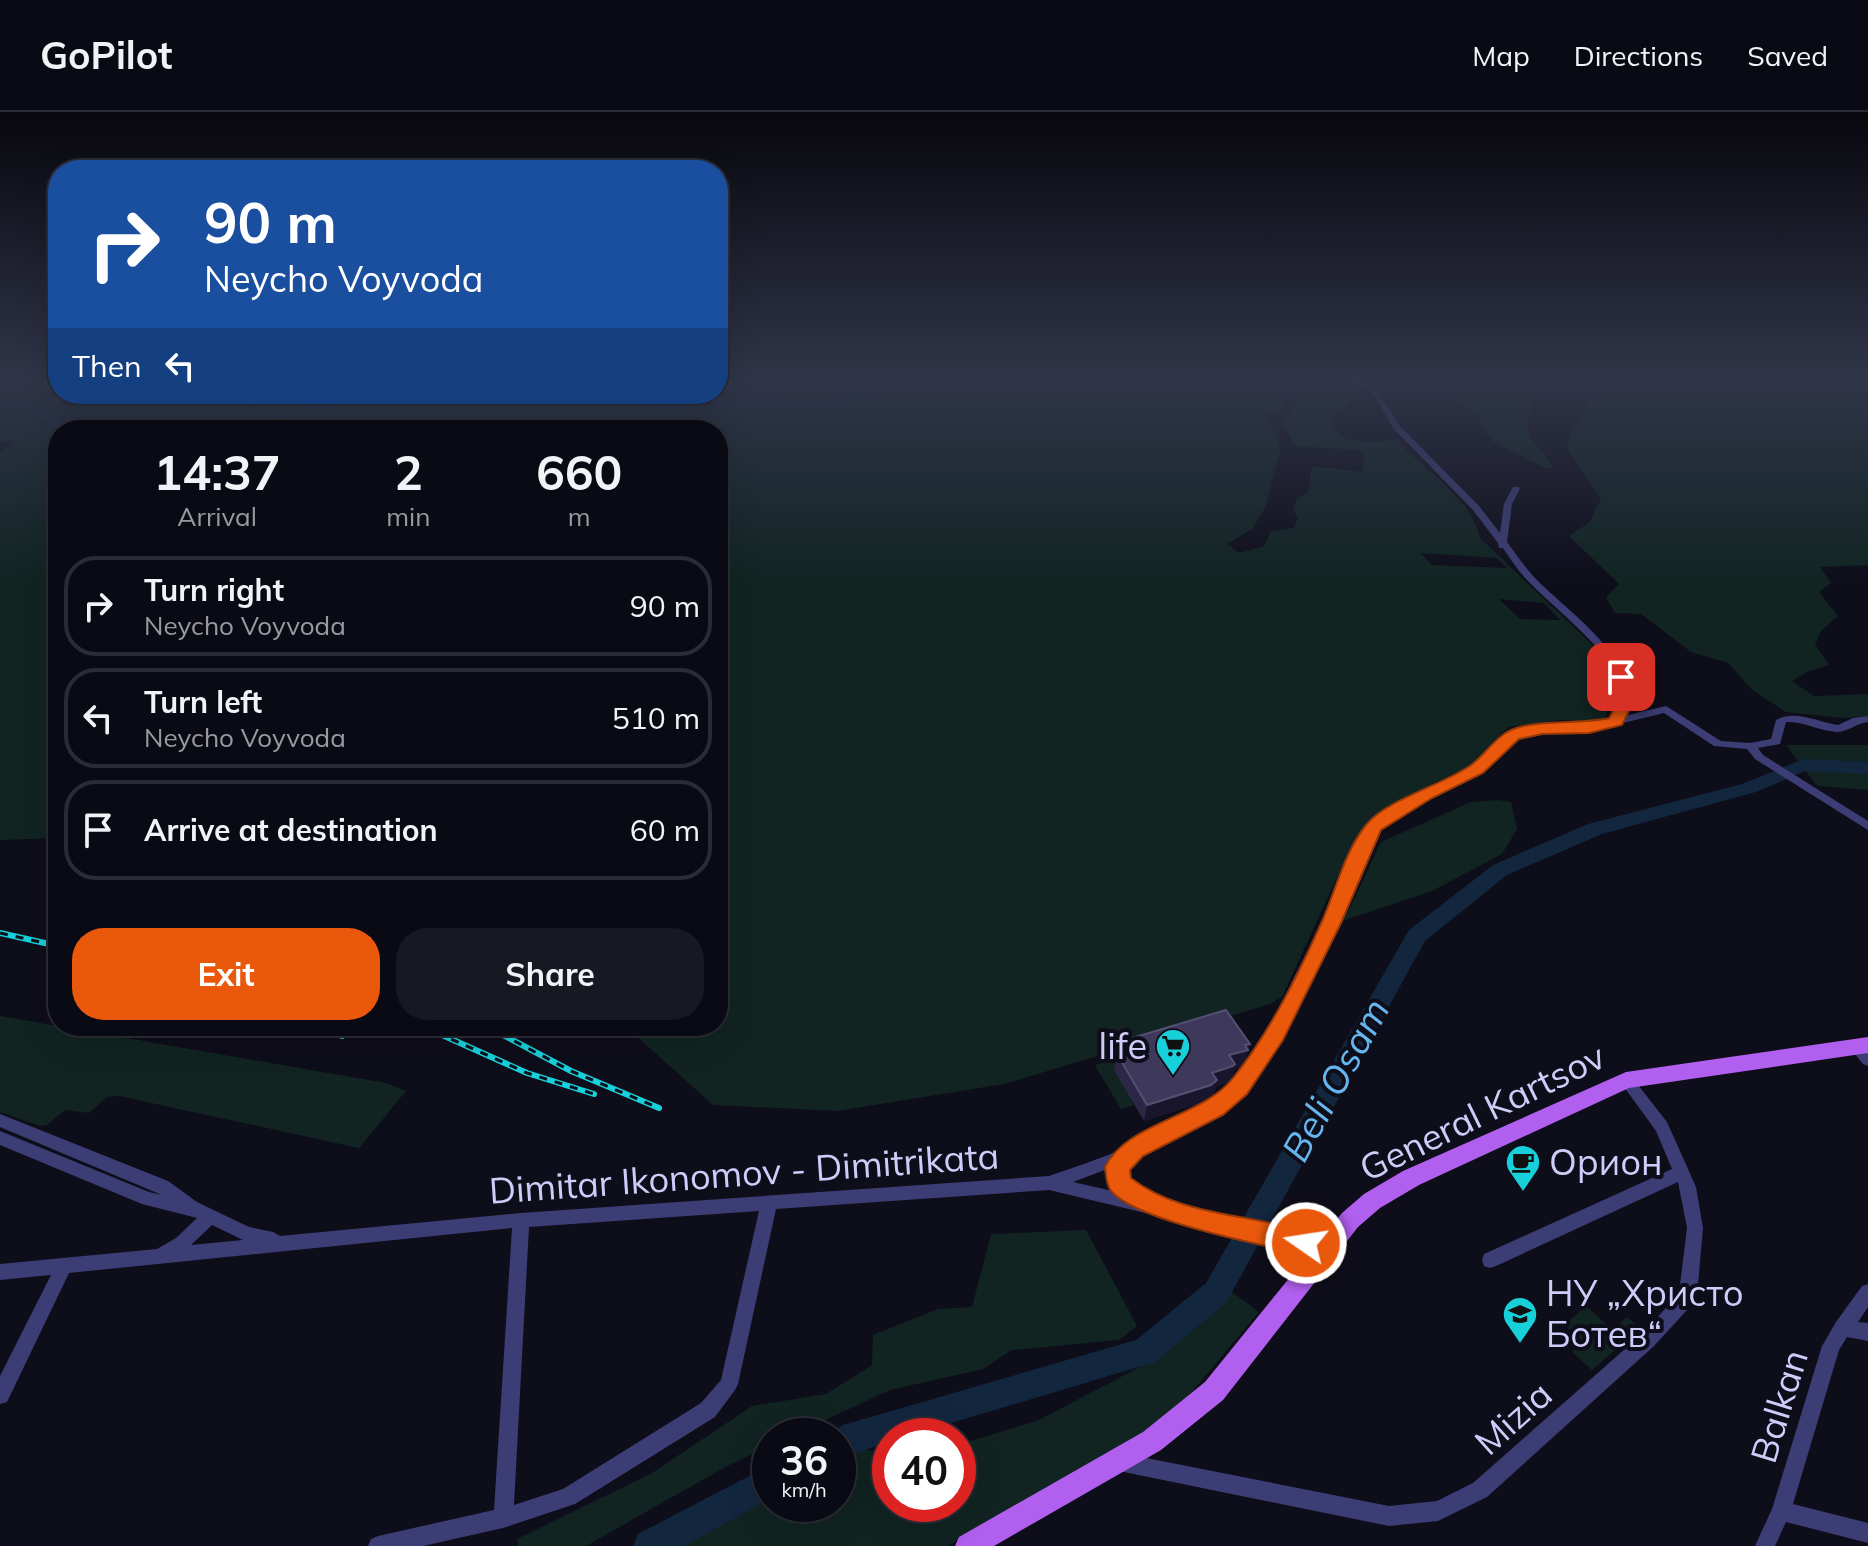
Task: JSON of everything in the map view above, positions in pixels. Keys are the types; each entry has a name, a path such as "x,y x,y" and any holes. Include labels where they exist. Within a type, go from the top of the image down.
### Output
{"main road":[{"name":"General Kartsov","path":"968,1546 1152,1441 1214,1391 1350,1220 1372,1201 1411,1178 1626,1080 1864,1051"}],"street":[{"path":"1418,449 1476,508 1502,546 1530,578 1607,653 1620,674 1624,689 1624,705 1616,721"},
{"path":"1502,546 1508,504 1516,489"},
{"path":"1049,1183 1134,1149 1215,1108 1239,1087 1272,1040 1331,923 1366,838 1375,825 1426,794 1477,769 1513,735 1542,729 1589,728 1666,709 1718,744 1750,746 1776,742 1781,720 1785,718 1840,729 1857,720 1868,719"},
{"path":"1750,746 1774,767 1868,826"},
{"name":"Mizia","path":"1118,1462 1389,1516 1430,1513 1467,1499 1648,1340 1682,1303 1693,1266 1693,1207 1683,1172 1662,1127 1626,1080"},
{"path":"0,1120 162,1186 203,1212"},
{"path":"0,1138 148,1199 203,1212"},
{"name":"Dimitar Ikonomov - Dimitrikata","path":"1134,1149 1117,1167 1119,1183 1128,1192 1184,1215"},
{"path":"1490,1260 1683,1172"},
{"name":"Dimitar Ikonomov - Dimitrikata","path":"0,1272 521,1220 1049,1183 1326,1248"},
{"path":"378,1546 503,1518 568,1497 708,1410 729,1384 769,1204"},
{"name":"Dimitar Ikonomov - Dimitrikata","path":"154,1257 182,1243 203,1212 259,1238 306,1242"},
{"path":"503,1518 521,1220"},
{"path":"0,1395 64,1266"},
{"name":"Balkan","path":"1765,1546 1781,1511 1827,1357 1842,1328 1868,1292"},
{"path":"1842,1328 1868,1332"},
{"path":"1781,1511 1868,1533"}],"green space":[{"path":"5,449 48,449 48,838 0,840 0,453"},
{"path":"728,449 1280,449 1266,506 1252,529 1227,544 1239,553 1264,546 1271,531 1294,528 1298,518 1293,509 1297,499 1308,492 1312,466 1362,472 1364,458 1359,450 1342,449 1405,449 1457,497 1475,523 1480,538 1601,653 1613,686 1605,720 1562,720 1508,727 1471,766 1436,782 1376,819 1346,858 1282,997 1270,1004 1004,1084 837,1111 713,1105 636,1036 728,1036","holes":["1420,553 1497,558 1507,568 1432,565","1499,599 1544,603 1560,620 1520,619"]},
{"path":"1507,449 1539,449 1554,468 1547,469"},
{"path":"1568,449 1868,449 1868,565 1820,567 1831,583 1819,592 1838,616 1821,631 1815,644 1829,665 1792,681 1814,696 1868,694 1868,716 1841,718 1786,712 1752,690 1728,663 1691,652 1641,614 1615,613 1606,597 1619,584 1569,536 1590,522 1601,498"},
{"path":"1786,745 1868,745 1868,790 1817,786"},
{"path":"1471,802 1511,802 1517,829 1502,854 1432,891 1339,922 1348,912 1381,842"},
{"path":"0,1016 48,1024 48,1036 115,1036 386,1083 406,1091 359,1148 119,1096 107,1097 89,1113 65,1110 47,1125 40,1126 0,1112"},
{"path":"1112,1060 1134,1105 1121,1109 1095,1065"},
{"path":"1086,1230 1137,1326 1119,1340 1012,1350 983,1369 890,1390 830,1418 752,1418 752,1454 586,1546 518,1546 517,1539 652,1473 752,1406 826,1394 872,1365 873,1335 938,1309 972,1307 991,1234"},
{"path":"1228,1289 1259,1312 1175,1412 1119,1456 948,1546 674,1546 752,1505 752,1522 856,1522 857,1448 872,1451 872,1522 976,1522 976,1439 1039,1420 1151,1361"},
{"path":"1586,1306 1613,1330 1627,1317 1640,1328 1592,1370 1572,1352 1583,1342 1564,1325"}],"building":[{"name":"life","path":"1226,1010 1250,1044 1245,1045 1248,1050 1229,1055 1235,1064 1212,1073 1217,1080 1211,1085 1147,1105 1117,1054 1121,1053 1115,1043"}],"waterway":[{"name":"Beli Osam","path":"856,1435 1144,1352 1216,1293 1417,936 1500,870 1595,829 1749,788 1803,765 1868,768"},
{"name":"Beli Osam","path":"650,1546 752,1491"}],"railway":[{"path":"0,933 48,944"},
{"path":"444,1036 527,1073 594,1094"},
{"path":"505,1036 571,1071 659,1108"}],"place":[{"name":"life","path":"1173,1077"},
{"name":"Орион","path":"1523,1193"},
{"name":"НУ „Христо Ботев“","path":"1520,1345"}],"route":[{"path":"1306,1243 1184,1215 1128,1192 1119,1183 1117,1167 1134,1149 1215,1108 1239,1087 1272,1040 1302,975 1331,923 1357,857 1375,825 1426,794 1477,769 1513,735 1542,729 1589,728 1616,721 1624,705 1621,677"}]}
